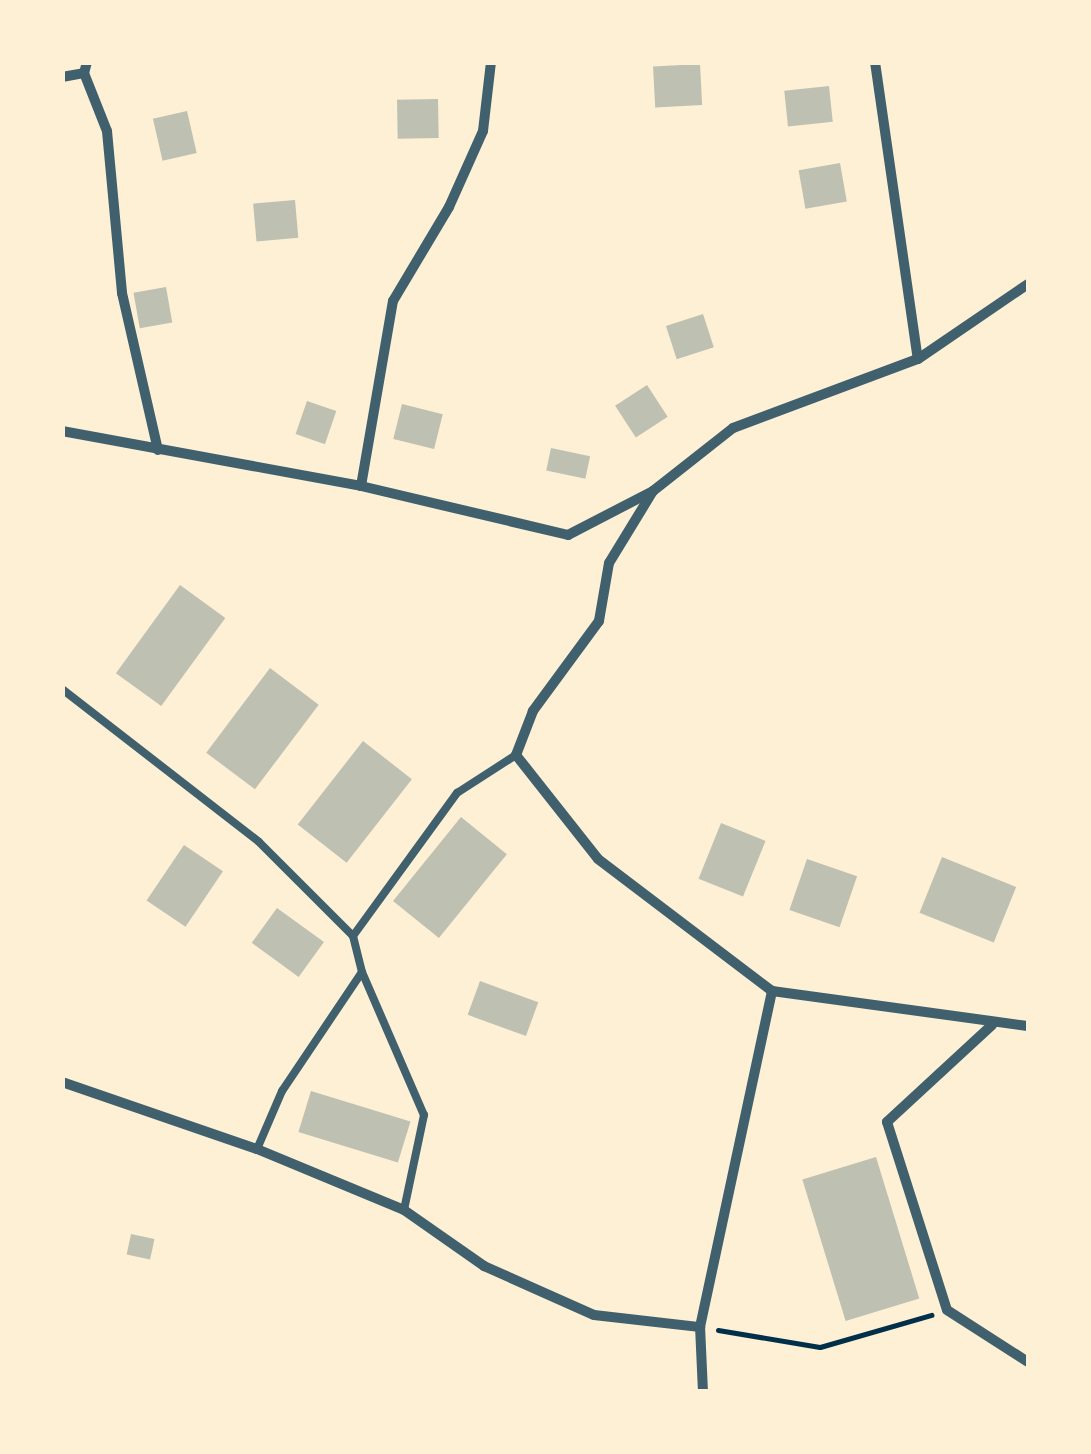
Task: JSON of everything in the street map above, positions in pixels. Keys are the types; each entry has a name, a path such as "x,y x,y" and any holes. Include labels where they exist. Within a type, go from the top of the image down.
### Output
{"street":[{"path":"360,486 393,301 449,207 483,131 491,62"},
{"path":"875,62 918,358"},
{"path":"62,77 85,68 106,131 122,293 158,450"},
{"path":"62,431 360,486 568,535 653,491 733,428 918,358 1028,284"},
{"path":"653,491 610,564 599,622 533,710 516,755 598,859 772,992 992,1025 1028,1026"},
{"path":"704,1392 700,1327 772,992"},
{"path":"992,1025 886,1122 947,1310 1028,1362"},
{"path":"62,1082 257,1150 404,1210 484,1266 594,1315 700,1327"}],"lane":[{"path":"62,689 259,842 353,936 362,972 424,1115 404,1210"},
{"path":"353,936 456,793 516,755"},
{"path":"257,1150 282,1091 362,972"}],"path":[{"path":"700,1327 820,1347 947,1310"}],"building":[{"path":"700,64 702,105 655,107 653,66"},
{"path":"829,86 833,122 788,127 784,91"},
{"path":"438,99 439,138 398,139 397,100"},
{"path":"187,111 197,153 163,161 153,119"},
{"path":"840,163 847,201 805,209 799,170"},
{"path":"295,200 298,238 256,242 253,204"},
{"path":"166,287 172,322 140,328 134,293"},
{"path":"703,314 714,347 677,359 666,326"},
{"path":"647,385 668,417 636,438 615,406"},
{"path":"307,401 336,411 325,444 296,434"},
{"path":"402,404 443,414 434,449 393,439"},
{"path":"551,448 590,456 585,479 546,470"},
{"path":"180,585 225,618 161,706 116,673"},
{"path":"270,668 319,705 255,789 206,753"},
{"path":"363,741 412,779 347,863 298,825"},
{"path":"461,817 507,854 439,938 393,901"},
{"path":"721,823 766,841 743,897 699,879"},
{"path":"184,845 223,871 185,927 147,901"},
{"path":"942,857 1016,887 994,943 920,913"},
{"path":"807,859 857,876 840,927 789,910"},
{"path":"277,908 324,942 299,977 252,943"},
{"path":"480,981 538,1002 526,1036 468,1015"},
{"path":"311,1091 410,1121 398,1163 298,1132"},
{"path":"876,1157 919,1299 846,1321 802,1180"},
{"path":"131,1234 154,1239 150,1260 127,1255"}]}
